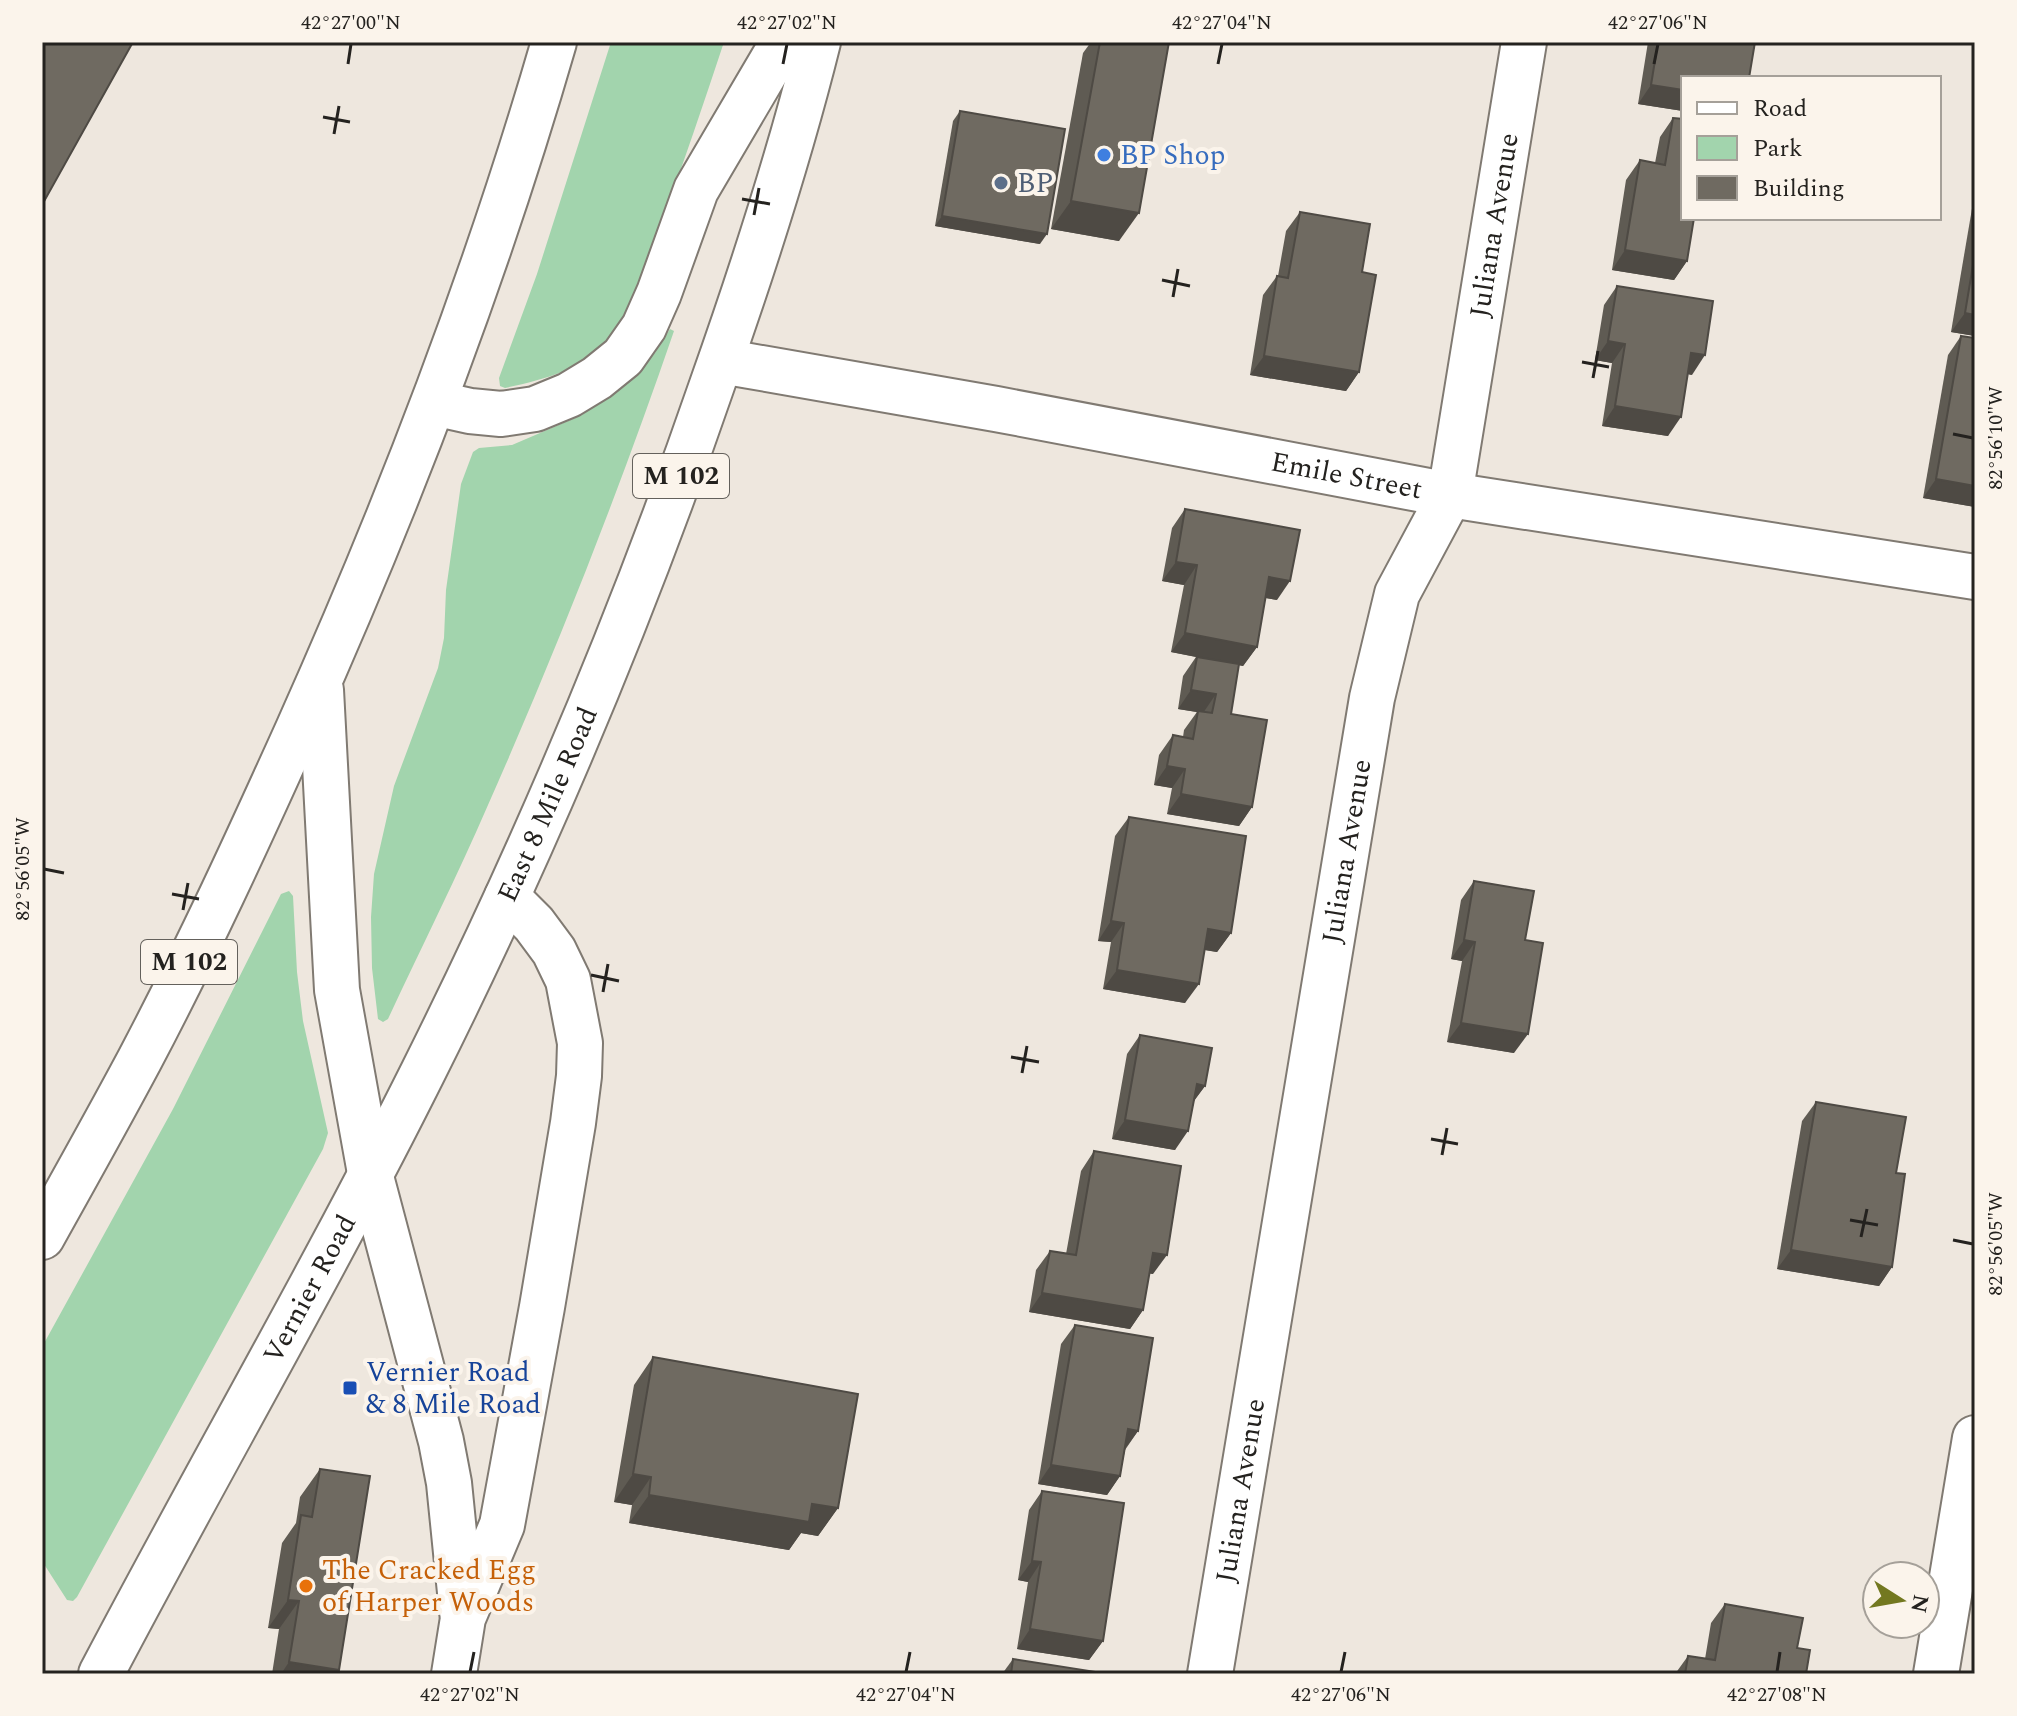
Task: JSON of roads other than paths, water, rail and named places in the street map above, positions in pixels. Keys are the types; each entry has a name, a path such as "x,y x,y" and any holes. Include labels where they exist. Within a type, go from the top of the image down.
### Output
{"main road":[{"name":"M 102","path":"42,1237 140,1059 200,941 360,588 434,403 511,185 554,42"},
{"path":"434,403 501,414 535,409 569,395 623,357 644,327 659,293 696,190 783,42"},
{"name":"East 8 Mile Road","path":"454,1674 463,1618 502,1525 542,1307 579,1076 580,1043 568,980 554,951 534,924 507,897 626,618 683,470 758,253 818,42"},
{"name":"Juliana Avenue","path":"1210,1674 1372,698 1397,594 1450,495 1524,42"},
{"name":"Emile Street","path":"721,361 996,409 1450,495 1975,577"},
{"name":"East 8 Mile Road","path":"320,679 337,990 370,1173 441,1441 449,1483 463,1618"},
{"name":"Vernier Road","path":"101,1674 270,1365 428,1063 507,897"},
{"path":"1936,1674 1975,1438"}],"place":[{"name":"BP Shop","path":"1104,155"},
{"name":"BP","path":"1001,183"},
{"name":"Vernier Road & 8 Mile Road","path":"350,1388"},
{"name":"The Cracked Egg of Harper Woods","path":"306,1586"}]}
